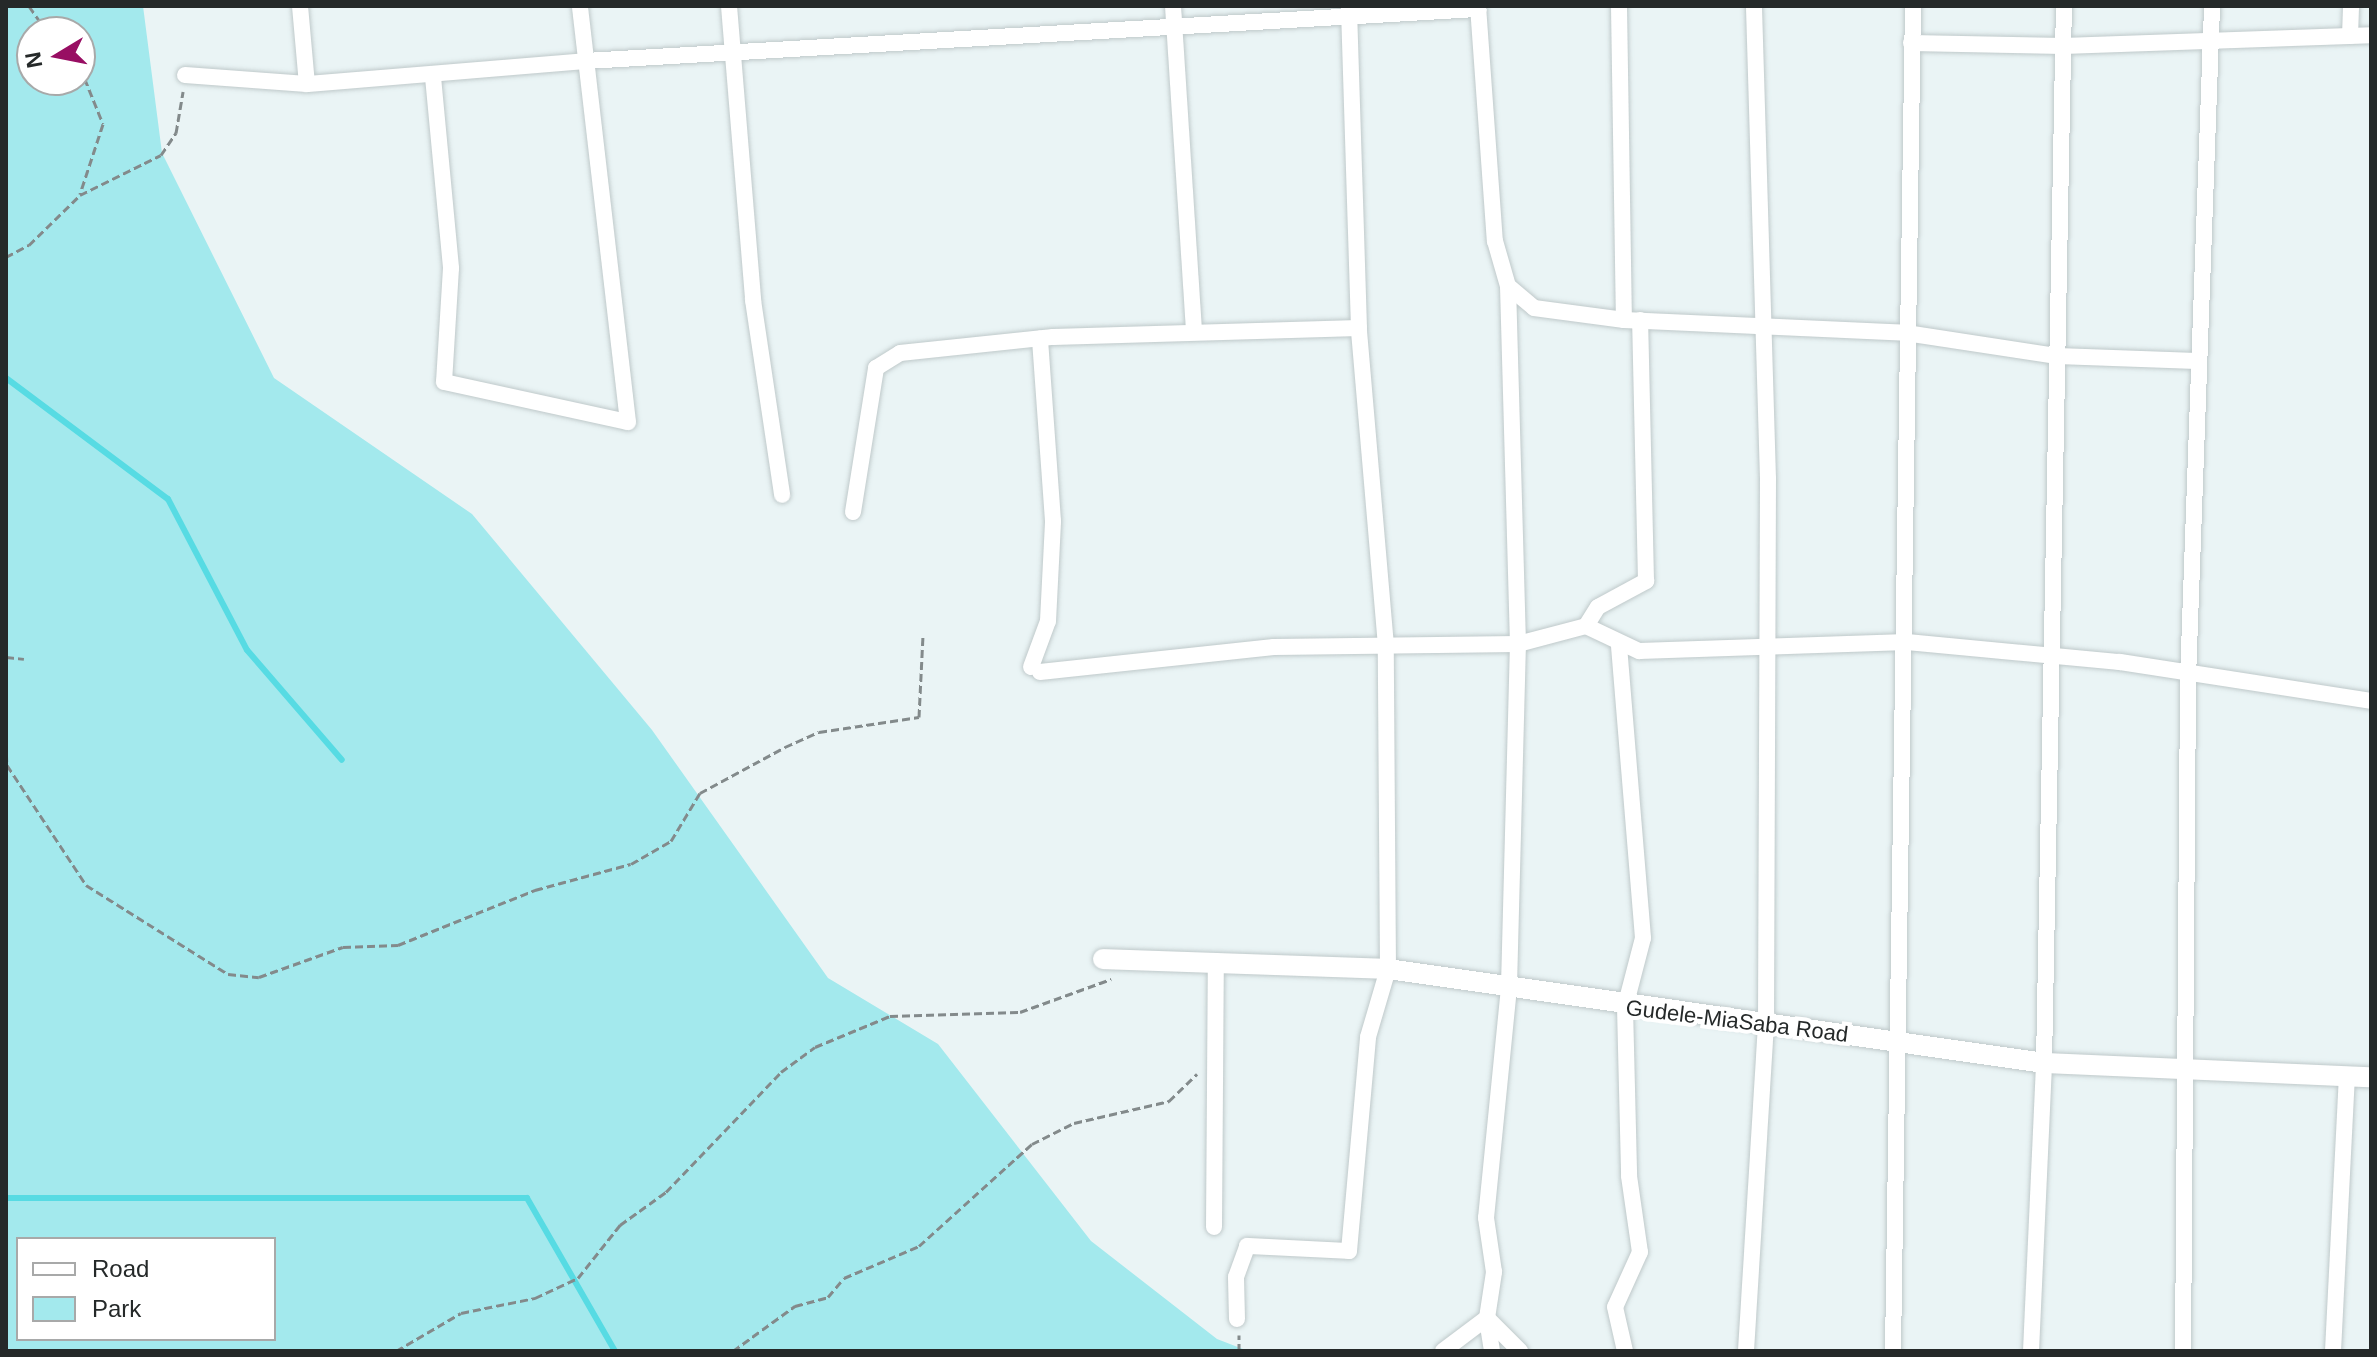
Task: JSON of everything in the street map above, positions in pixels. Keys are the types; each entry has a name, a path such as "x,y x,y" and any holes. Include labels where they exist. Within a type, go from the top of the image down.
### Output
{"street":[{"path":"300,6 307,84"},
{"path":"433,77 451,268 444,382 628,422 580,6"},
{"path":"729,6 753,300 782,495"},
{"path":"1173,6 1194,330"},
{"path":"1040,338 1053,521 1048,621 1036,669 1274,647 1518,644 1586,626 1598,607 1646,581 1619,6"},
{"path":"1746,1351 1766,1025 1766,642 1754,6"},
{"path":"1893,1351 1902,1042 1907,642 1906,333 1913,6"},
{"path":"2031,1351 2044,1063 2064,6"},
{"path":"2183,1351 2188,678 2212,6"},
{"path":"2350,36 2351,6"},
{"path":"185,75 307,84 433,77 586,61 734,56 1349,13 1478,8 1495,241 1508,286 1518,644 1509,986 1486,1218 1494,1272 1487,1318 1492,1351"},
{"path":"1237,1319 1236,1277 1247,1246 1349,1251 1368,1037 1388,969 1386,646 1359,328 1349,13"},
{"path":"1911,43 2063,46 2371,35"},
{"path":"1508,286 1534,308 1632,320 1762,323 1906,333 2057,356 2197,361"},
{"path":"853,512 876,368 900,353 1040,338 1194,330 1359,328"},
{"path":"1586,626 1619,646 1639,651 1766,642 1907,642 2053,656 2188,678 2371,701"},
{"path":"1619,646 1643,938 1625,1007 1629,1176 1640,1252 1615,1307 1625,1351"},
{"name":"Gudele-MiaSaba Road","path":"1103,959 1388,969 1625,1007 2044,1063 2371,1077"},
{"path":"1214,1227 1210,1058 1216,961"},
{"path":"2333,1351 2347,1077"},
{"path":"1443,1351 1487,1318"},
{"path":"1487,1318 1501,1324 1520,1351"}],"path":[{"path":"6,257 29,245 80,195 161,155 176,133 185,75"},
{"path":"80,195 103,124 92,96"},
{"path":"6,742 14,777 86,885 228,974 259,977 343,947 398,945 535,890 619,869 671,841 700,793 785,747 819,732 919,717 923,634"},
{"path":"6,657 24,659"},
{"path":"396,1351 461,1313 535,1298 578,1278 620,1225 666,1192 781,1072 815,1047 890,1016 1043,1007 1154,961"},
{"path":"733,1351 795,1306 828,1297 844,1278 919,1246 1032,1144 1074,1123 1169,1101 1210,1058"}],"green space":[{"path":"6,6 143,6 162,153 274,378 472,514 652,730 828,978 938,1044 1091,1241 1217,1339 1248,1351 6,1351"}],"waterway":[{"path":"6,378 168,499 247,650 342,760"},
{"path":"6,1198 527,1198 615,1351"}]}
